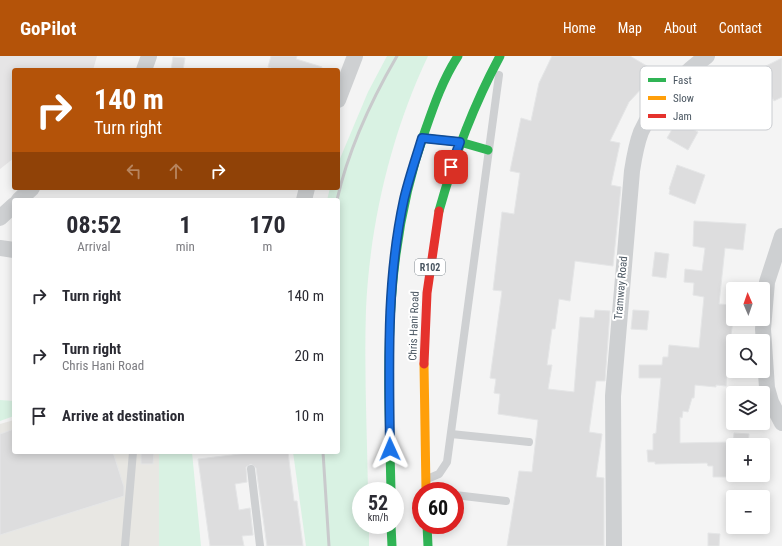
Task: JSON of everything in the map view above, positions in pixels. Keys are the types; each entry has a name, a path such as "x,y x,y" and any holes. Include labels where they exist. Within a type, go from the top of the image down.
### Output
{"main road":[{"path":"391,482 389,330 393,271 404,199 422,138 439,93 458,56"},
{"name":"Chris Hani Road","path":"423,482 426,297 434,237 447,179 472,108 501,56"},
{"path":"422,138 460,142 488,150"},
{"path":"390,449 400,468"},
{"path":"391,534 392,546"},
{"path":"427,534 428,546"}],"street":[{"path":"145,68 149,56"},
{"path":"340,95 355,56"},
{"name":"Tramway Road","path":"694,66 707,56"},
{"name":"Tramway Road","path":"614,546 613,396 632,171 636,146 642,130"},
{"path":"21,198 30,190"},
{"path":"0,218 12,207"},
{"path":"782,236 767,282 763,329 767,388 771,402 782,423"},
{"path":"0,248 12,250"}],"lane":[{"path":"422,479 439,474 447,462 501,56"},
{"path":"451,434 529,442"},
{"path":"125,546 133,454"},
{"path":"251,469 260,546"},
{"path":"464,496 506,501"}],"shaded area":[{"path":"0,56 97,56 94,68 12,68 12,160 0,169"},
{"path":"12,421 12,454 159,454 159,546 0,546 0,424"}],"green space":[{"path":"387,56 428,56 403,116 393,148 378,212 368,277 365,332 368,482 352,482 352,534 369,534 369,546 306,546 293,454 340,454 340,198 328,198 330,190 340,190 340,159 368,92"},
{"path":"0,400 12,401 12,417 0,421"},
{"path":"159,454 192,454 201,546 159,546"}],"building":[{"path":"271,56 297,56 296,59 322,67 271,68 268,67"},
{"path":"552,56 630,56 647,66 640,66 640,90 629,102 610,141 620,143 611,185 621,187 613,266 575,261 570,301 559,299 555,329 552,329 547,365 552,365 548,389 574,392 580,317 594,318 595,310 610,311 605,381 596,381 589,432 602,434 596,477 604,478 604,546 507,546 519,471 532,472 538,420 498,414 500,394 494,393 496,379 490,378 502,291 493,290 502,212 514,214 520,173 510,171 521,118 531,121 539,83"},
{"path":"173,57 185,58 183,68 171,68"},
{"path":"782,58 782,97 774,101 772,97 772,66 766,66"},
{"path":"672,130 694,130 698,132 688,150 667,138"},
{"path":"677,165 705,175 695,204 669,194 669,189"},
{"path":"694,221 746,224 743,250 725,248 719,304 726,304 726,326 732,326 731,334 726,334 726,386 716,385 716,387 695,385 694,398 692,398 688,412 683,411 682,418 680,417 680,443 726,442 726,477 713,477 713,466 708,466 707,463 655,464 655,462 648,462 647,450 653,450 653,434 656,433 661,378 639,378 639,365 662,365 663,357 668,357 669,345 699,348 704,297 693,295 694,283 684,282 685,269 702,271 705,248 693,246"},
{"path":"655,252 669,254 666,278 652,276"},
{"path":"633,310 649,311 647,330 631,329"},
{"path":"12,430 12,454 114,454 124,487 124,496 0,535 0,434"},
{"path":"734,433 749,434 749,438 734,438"},
{"path":"141,454 154,454 153,464 141,464"},
{"path":"240,454 288,454 294,501 297,501 303,546 267,546 256,468 251,464 246,467 247,482 235,484 239,510 250,508 253,535 242,536 244,546 210,546 198,459"},
{"path":"708,533 720,534 719,546 708,546"}],"railway":[{"path":"340,189 354,144 370,108 397,56"},
{"path":"338,198 340,190"},
{"path":"323,454 329,546"}],"traffic: fast":[{"path":"391,482 389,353 391,309 401,221 411,176 435,102 443,83 458,56"},
{"path":"439,211 465,132 481,94 500,56"},
{"path":"422,138 460,142 488,150"},
{"path":"391,534 392,546"},
{"path":"427,534 428,546"}],"traffic: slow":[{"path":"424,364 426,482"}],"traffic: jam":[{"path":"424,364 427,293 439,211"}],"route":[{"path":"390,449 389,330 393,271 404,199 422,138 460,142 451,167"}]}
